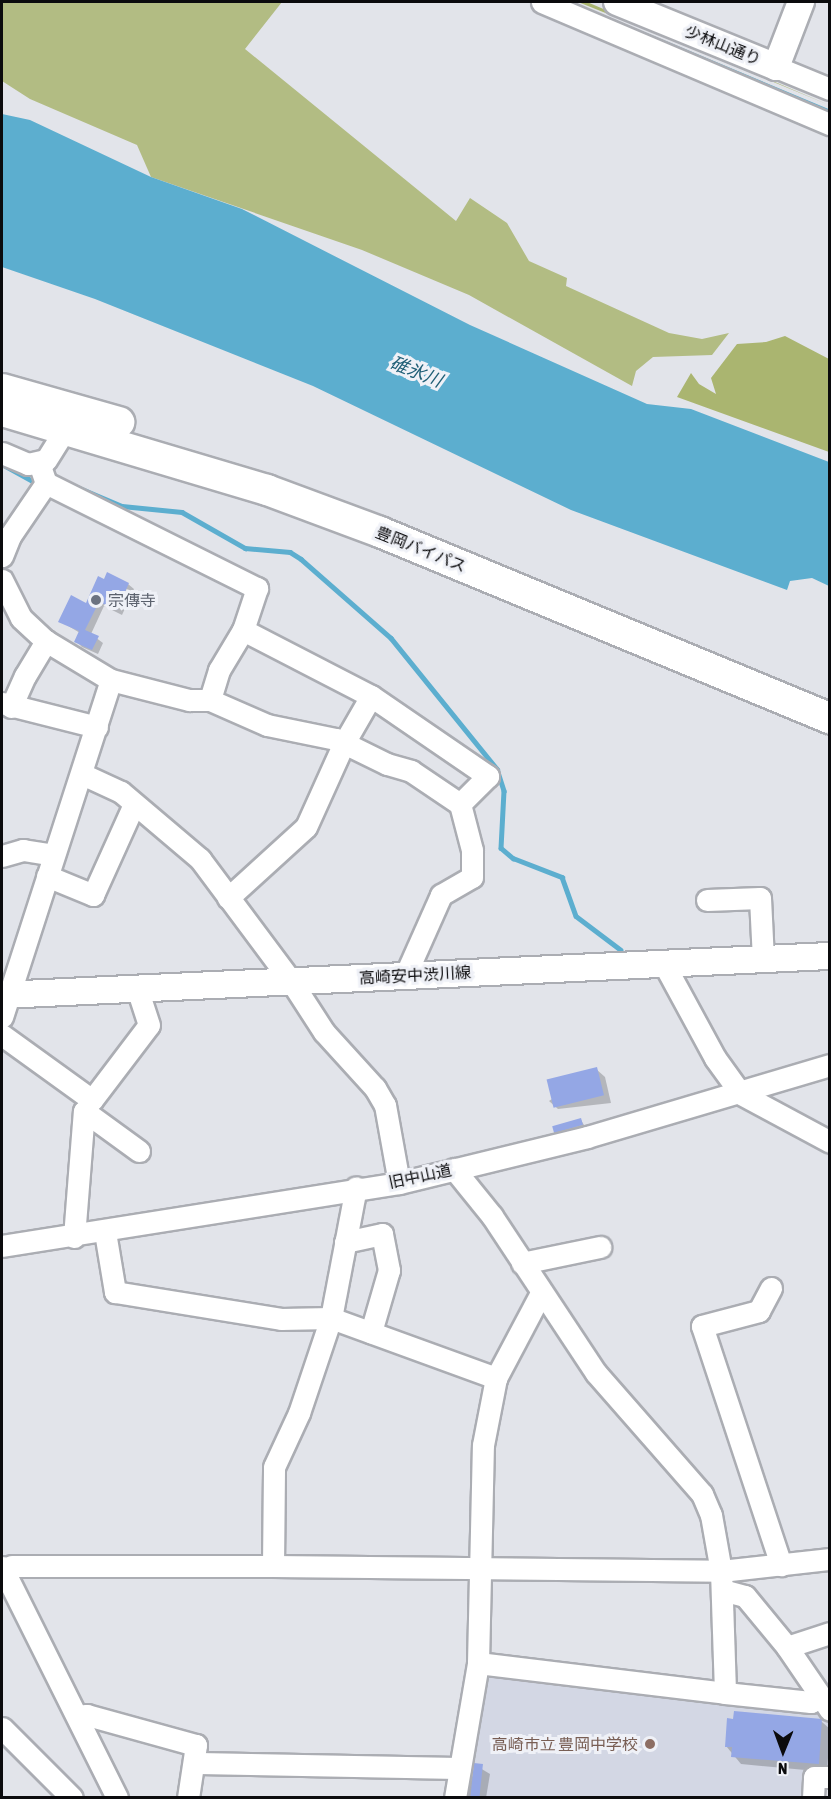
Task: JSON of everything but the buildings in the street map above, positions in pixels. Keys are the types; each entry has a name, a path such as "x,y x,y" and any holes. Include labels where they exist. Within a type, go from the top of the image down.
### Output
{"highway":[{"name":"豊岡バイパス","path":"2,389 342,496 830,697"},
{"name":"豊岡バイパス","path":"2,411 79,412 830,718"}],"main road":[{"name":"少林山通り","path":"617,2 776,66"},
{"path":"776,66 801,2"},
{"name":"高崎安中渋川線","path":"4,1002 137,988 830,956"}],"street":[{"path":"542,2 830,124"},
{"name":"少林山通り","path":"776,66 830,89"},
{"path":"2,453 28,464 39,463 51,455 79,412"},
{"path":"39,463 46,483 256,588 243,630 219,670 210,700"},
{"path":"2,556 10,536 46,483"},
{"path":"2,580 21,618 46,641 111,680 189,700 210,700 267,725 344,743 387,764 411,771 460,804 472,850 472,877 441,896 405,976"},
{"path":"243,630 371,696 488,776 460,804"},
{"path":"46,641 7,705 97,727"},
{"path":"4,1002 11,954 47,876 111,680"},
{"path":"228,898 306,827 344,743 371,696"},
{"path":"82,774 121,792 200,859 291,981 324,1032 375,1088 385,1105 399,1183"},
{"path":"47,876 93,895 134,804"},
{"path":"2,856 23,850 54,855"},
{"path":"707,900 760,898 763,959"},
{"path":"664,964 715,1058 741,1094 830,1142"},
{"path":"2,1035 92,1100 148,1024 137,988"},
{"name":"旧中山道","path":"2,1246 105,1232 356,1187 399,1183 741,1094 830,1065"},
{"path":"74,1237 84,1110 139,1151"},
{"path":"454,1169 492,1216 596,1373 702,1494 711,1515 722,1580 725,1694"},
{"path":"273,1566 274,1467 299,1413 331,1318 356,1187"},
{"path":"105,1232 115,1292 281,1319 331,1318 496,1378"},
{"path":"345,1242 382,1234 389,1270 371,1332"},
{"path":"522,1263 600,1247"},
{"path":"771,1288 759,1311 702,1326 781,1565"},
{"path":"455,1797 478,1663 478,1569 483,1444 496,1378 541,1293"},
{"path":"117,1797 2,1568 12,1566 273,1566 478,1569 722,1580 781,1565 830,1559"},
{"path":"722,1580 745,1596 787,1647 825,1704"},
{"path":"787,1647 830,1633"},
{"path":"478,1663 725,1694 825,1704"},
{"path":"77,1716 87,1714 196,1745 196,1763 188,1797"},
{"path":"2,1728 72,1797"},
{"path":"196,1763 460,1768"},
{"path":"813,1797 814,1777 830,1777"}],"shaded area":[{"name":"高崎市立 豊岡中学校","path":"484,1672 820,1711 829,1724 829,1769 809,1797 461,1798"}],"green space":[{"path":"2,2 282,2 245,49 456,221 470,198 507,223 529,261 567,278 566,286 669,333 702,339 729,333 712,355 653,357 636,371 632,386 469,295 362,250 151,177 137,145 30,99 2,81"},
{"path":"578,2 587,2 829,105 623,20"},
{"path":"785,336 829,359 829,452 677,397 691,373 699,384 716,394 711,378 737,344 766,342"}],"water":[{"name":"碓氷川","path":"2,114 30,120 151,177 242,209 470,325 647,404 691,409 829,462 829,586 812,578 790,581 787,590 571,510 313,386 95,299 2,267"}],"waterway":[{"path":"603,17 828,111"},
{"path":"2,464 38,484"},
{"path":"70,484 122,506 182,512 245,548 290,552 301,559 391,638 497,769 504,791 501,848 513,858 562,877 576,916 621,950"}],"place":[{"name":"宗傳寺","path":"96,600"},
{"name":"高崎市立 豊岡中学校","path":"650,1744"}]}
